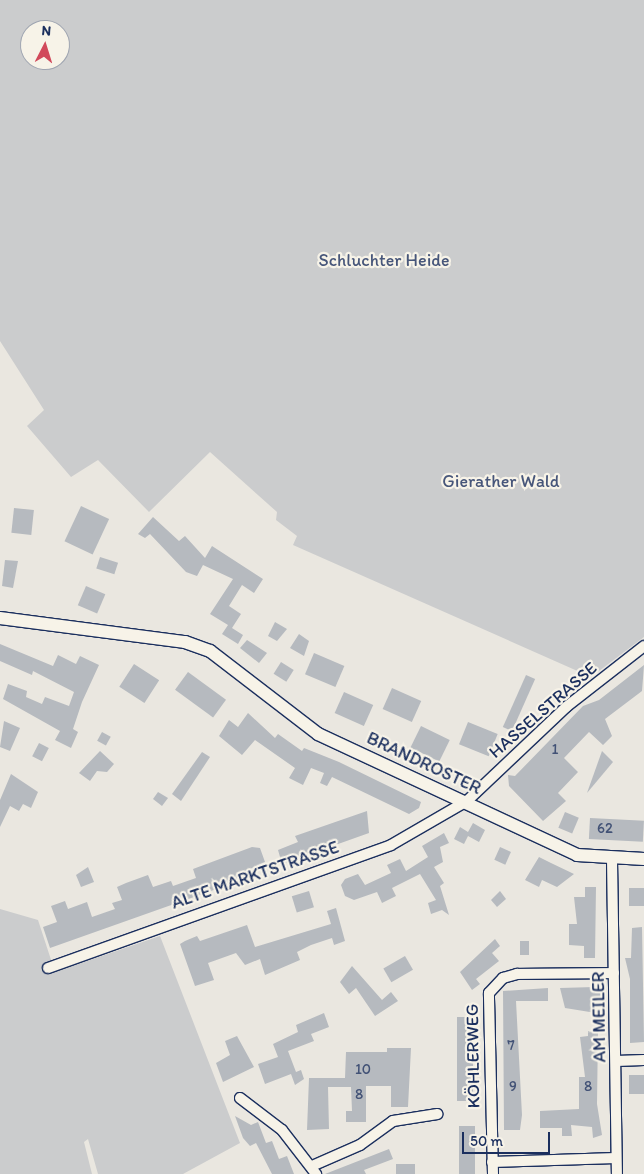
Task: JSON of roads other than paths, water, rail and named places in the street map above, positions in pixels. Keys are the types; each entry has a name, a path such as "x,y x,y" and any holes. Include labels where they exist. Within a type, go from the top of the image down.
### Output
{"street":[{"name":"BRANDROSTER","path":"0,618 176,641 210,651 318,734 467,801 577,854 612,860 644,859"},
{"name":"HASSELSTRASSE","path":"467,801 566,707 644,646"},
{"name":"ALTE MARKTSTRASSE","path":"48,968 391,845 467,801"},
{"name":"AM MEILER","path":"612,860 617,1174"},
{"name":"KÖHLERWEG","path":"492,1174 488,1002 494,985 517,974 614,973"},
{"path":"616,1061 644,1060"},
{"path":"240,1098 282,1130 314,1170 360,1145 393,1121 437,1114"},
{"path":"492,1162 616,1158"}],"park label":[{"name":"Schluchter Heide","path":"384,260"},
{"name":"Gierather Wald","path":"501,481"}]}
